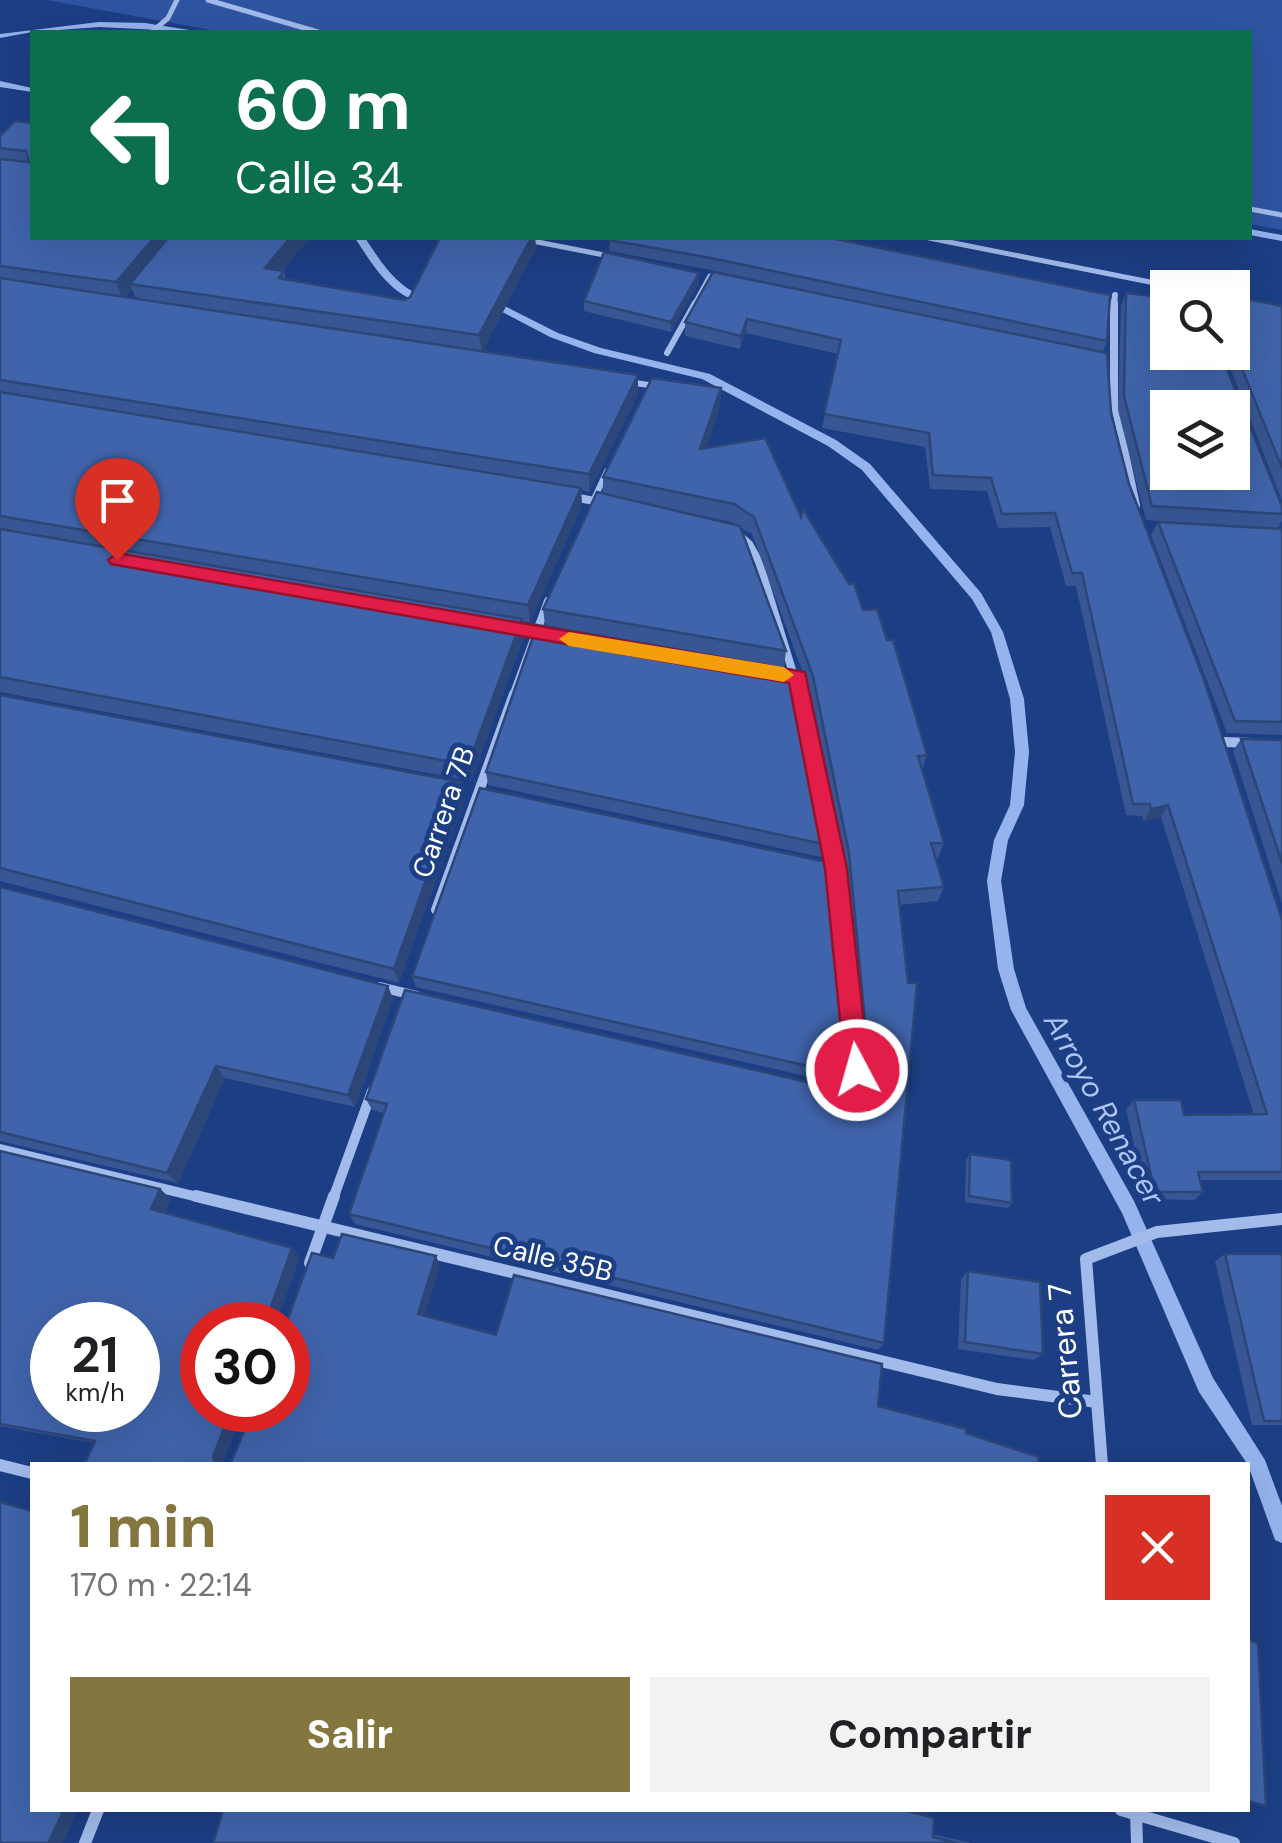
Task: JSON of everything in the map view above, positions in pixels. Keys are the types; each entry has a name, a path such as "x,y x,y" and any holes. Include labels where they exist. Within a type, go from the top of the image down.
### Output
{"street":[{"path":"1115,295 1108,361 1114,426 1137,510"},
{"path":"555,494 610,504"},
{"path":"586,517 593,500"},
{"path":"730,529 745,537 798,677 836,869 857,1070 844,1088 822,1089"},
{"name":"Carrera 7B","path":"432,920 476,790 556,583"},
{"path":"514,630 552,636"},
{"path":"779,674 798,677"},
{"path":"1216,724 1229,761"},
{"path":"1223,742 1262,744"},
{"path":"457,787 495,795"},
{"path":"817,865 836,869"},
{"path":"401,1012 414,976"},
{"path":"370,984 426,998"},
{"path":"304,1277 375,1084"},
{"name":"Calle 35B","path":"0,1149 998,1389 1097,1402"},
{"name":"Carrera 7","path":"1102,1462 1084,1282 1086,1260 1109,1246 1169,1227 1282,1219"},
{"path":"0,1465 30,1472"},
{"path":"85,1843 97,1812"},
{"path":"1137,1843 1131,1812 1234,1843"}],"lane":[{"path":"154,30 168,18 178,0"},
{"path":"208,0 311,30"},
{"path":"1252,209 1282,214"},
{"path":"529,240 614,256"},
{"path":"939,240 1150,282"},
{"path":"690,272 727,279"},
{"path":"667,353 710,276"},
{"path":"611,379 651,383 642,401"},
{"path":"593,500 609,467"}],"shaded area":[{"path":"47,0 1282,0 1282,230 1252,224 1252,30 211,30"}],"building":[{"path":"15,121 30,123 30,240 152,240 116,282 0,266 0,159 29,162 26,151 0,148 0,136"},
{"path":"166,240 288,240 265,268 284,271 279,278 404,300 410,297 439,240 530,240 479,335 130,284"},
{"path":"609,240 841,240 1110,295 1107,341"},
{"path":"604,252 699,273 671,322 584,301"},
{"path":"713,272 1107,353 1111,413 1129,484 1204,680 1282,920 1282,1172 1198,1172 1203,1192 1155,1192 1134,1100 1181,1100 1184,1115 1267,1114 1168,805 1151,809 1150,804 1133,804 1082,573 1072,573 1055,513 1002,514 991,478 933,475 929,433 824,414 841,340 747,319 741,336 685,322"},
{"path":"0,278 638,375 589,474 0,380"},
{"path":"1126,293 1150,296 1150,370 1227,370 1235,390 1150,390 1150,490 1250,490 1250,427 1282,514 1152,506 1124,396"},
{"path":"1250,300 1282,306 1282,468 1242,370 1250,370"},
{"path":"652,378 721,388 700,449 765,438 801,517 803,509 849,584 854,583 863,610 877,609 887,640 893,640 927,755 918,756 944,843 931,843 944,887 898,891 908,983 917,983 884,1343 349,1214 387,1104 366,1099 405,990 824,1086 852,1084 869,1063 849,853 813,676 754,517 734,504 603,477"},
{"path":"0,392 581,488 528,605 0,516"},
{"path":"597,492 740,526 786,651 543,609"},
{"path":"1158,522 1282,529 1282,722 1235,721"},
{"path":"0,529 522,619 468,765 0,677"},
{"path":"537,625 792,670 828,845 486,772"},
{"path":"0,695 461,782 394,969 0,868"},
{"path":"1241,739 1282,740 1282,863"},
{"path":"480,788 831,863 852,1058 843,1069 826,1070 412,976"},
{"path":"0,887 388,986 348,1095 216,1066 167,1173 0,1132"},
{"path":"0,1151 160,1189 151,1209 292,1248 273,1302 180,1302 180,1432 223,1432 214,1462 85,1462 95,1441 45,1432 160,1432 160,1302 30,1302 30,1429 0,1424"},
{"path":"970,1154 1011,1160 1012,1203 969,1196"},
{"path":"342,1234 436,1256 418,1314 496,1335 514,1275 882,1364 878,1406 966,1429 966,1433 1039,1457 1038,1462 231,1462 244,1432 310,1432 310,1302 294,1302 312,1253 333,1258"},
{"path":"1225,1254 1282,1254 1282,1421 1264,1421"},
{"path":"968,1271 1040,1282 1043,1354 965,1342"},
{"path":"0,1502 30,1510 30,1812 63,1812 48,1843 0,1843"},
{"path":"1250,1641 1258,1643 1266,1806 1250,1802"},
{"path":"222,1812 912,1812 934,1818 933,1837 957,1843 213,1843"}],"waterway":[{"path":"39,30 99,24 183,30"},
{"path":"0,36 30,31"},
{"name":"Arroyo Renacer","path":"0,84 30,90"},
{"path":"1252,232 1282,238"},
{"name":"Arroyo Renacer","path":"361,240 397,286 429,302"},
{"name":"Arroyo Renacer","path":"487,300 554,335 598,351 706,376 832,443 866,467 977,596 997,632 1017,699 1022,752 1017,805 1001,840 994,881 1006,969 1019,1010 1128,1207 1206,1385 1258,1467 1282,1533"}],"slow traffic":[{"path":"569,639 784,675"}],"route":[{"path":"117,560 798,677 836,869 857,1070"}]}
